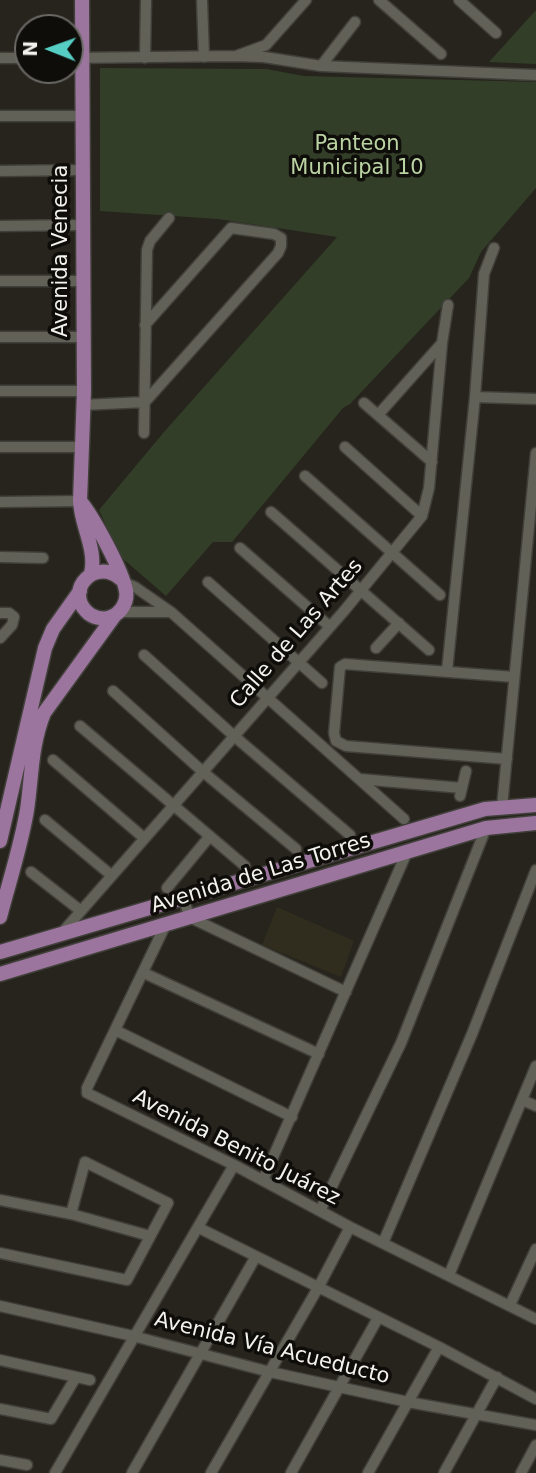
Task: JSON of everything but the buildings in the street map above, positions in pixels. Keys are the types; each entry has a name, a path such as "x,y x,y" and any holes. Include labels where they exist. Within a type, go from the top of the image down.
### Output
{"main road":[{"name":"Avenida Venecia","path":"78,84 83,170 84,337 80,501 81,517 94,559 91,574"},
{"path":"0,917 24,824 33,746 44,713 126,599 116,564 91,514 80,501"},
{"path":"0,841 45,648 53,629 80,591 83,581 91,574 106,571 122,580"},
{"path":"80,591 83,607 90,614 100,618 117,613"},
{"name":"Avenida de Las Torres","path":"0,952 485,809 536,805"},
{"name":"Avenida de Las Torres","path":"0,974 486,828 536,822"}],"street":[{"path":"145,58 146,0"},
{"path":"202,0 204,57"},
{"path":"236,57 266,45 306,0"},
{"path":"379,0 441,54"},
{"path":"459,0 496,33"},
{"path":"321,66 355,22"},
{"path":"84,58 264,57 321,66 536,75"},
{"path":"0,116 81,116"},
{"path":"0,171 83,170"},
{"path":"144,433 147,250 150,241 169,218"},
{"path":"0,226 83,225"},
{"path":"145,326 231,228 274,234 281,238 278,253 145,402"},
{"path":"447,671 475,397 484,274 494,248"},
{"path":"0,281 83,281"},
{"name":"Calle de Las Artes","path":"60,935 393,553 422,516 432,462 442,343 448,305"},
{"path":"0,337 84,337"},
{"path":"378,415 442,343"},
{"path":"0,391 145,402"},
{"path":"475,397 536,400"},
{"path":"364,403 432,462"},
{"path":"0,447 82,447"},
{"path":"345,447 422,516"},
{"path":"502,807 536,453"},
{"path":"305,476 440,595"},
{"path":"0,502 80,501"},
{"path":"271,512 429,650"},
{"path":"240,548 329,626"},
{"path":"0,557 43,558"},
{"path":"122,580 171,612 404,819"},
{"path":"208,582 322,683"},
{"path":"0,612 14,617 12,625 0,638"},
{"path":"117,613 171,612"},
{"path":"376,648 399,623"},
{"path":"144,655 233,736 350,835"},
{"path":"507,759 346,746 336,741 334,733 341,666 514,677"},
{"path":"113,691 202,771 296,849"},
{"path":"80,726 245,866"},
{"path":"53,760 144,838"},
{"path":"359,779 461,792 466,771"},
{"path":"45,820 111,875"},
{"path":"320,1211 401,1043 486,828"},
{"path":"167,888 211,836"},
{"path":"263,1180 407,852"},
{"path":"383,1244 472,1034 536,870"},
{"path":"31,872 80,911"},
{"path":"184,898 189,917 346,992"},
{"name":"Avenida Benito Juárez","path":"166,924 87,1088 87,1093 536,1319"},
{"path":"144,973 319,1054"},
{"path":"115,1030 292,1116"},
{"path":"449,1275 536,1066"},
{"path":"522,1100 536,1107"},
{"path":"0,1252 127,1280 168,1203 85,1162 71,1214"},
{"path":"55,1473 234,1165"},
{"path":"0,1200 71,1214 150,1236"},
{"path":"211,1473 318,1288 350,1227"},
{"path":"199,1228 439,1347 536,1399"},
{"path":"510,1306 536,1249"},
{"path":"132,1473 255,1258"},
{"name":"Avenida Vía Acueducto","path":"0,1306 133,1336 270,1372 408,1402 536,1425"},
{"path":"291,1473 378,1318"},
{"path":"368,1473 439,1347"},
{"path":"0,1360 90,1380"},
{"path":"0,1409 51,1419 76,1377"},
{"path":"444,1473 497,1377"},
{"path":"521,1473 536,1445"},
{"path":"0,1460 27,1465"}],"shaded area":[{"path":"277,907 354,941 341,977 262,945"}],"green space":[{"path":"536,10 536,64 489,62"},
{"name":"Panteon Municipal 10","path":"100,68 266,69 304,76 536,82 536,188 481,252 469,278 350,404 343,408 232,542 213,542 166,596 114,551 114,543 99,510 164,432 337,237 218,219 100,211"}]}
